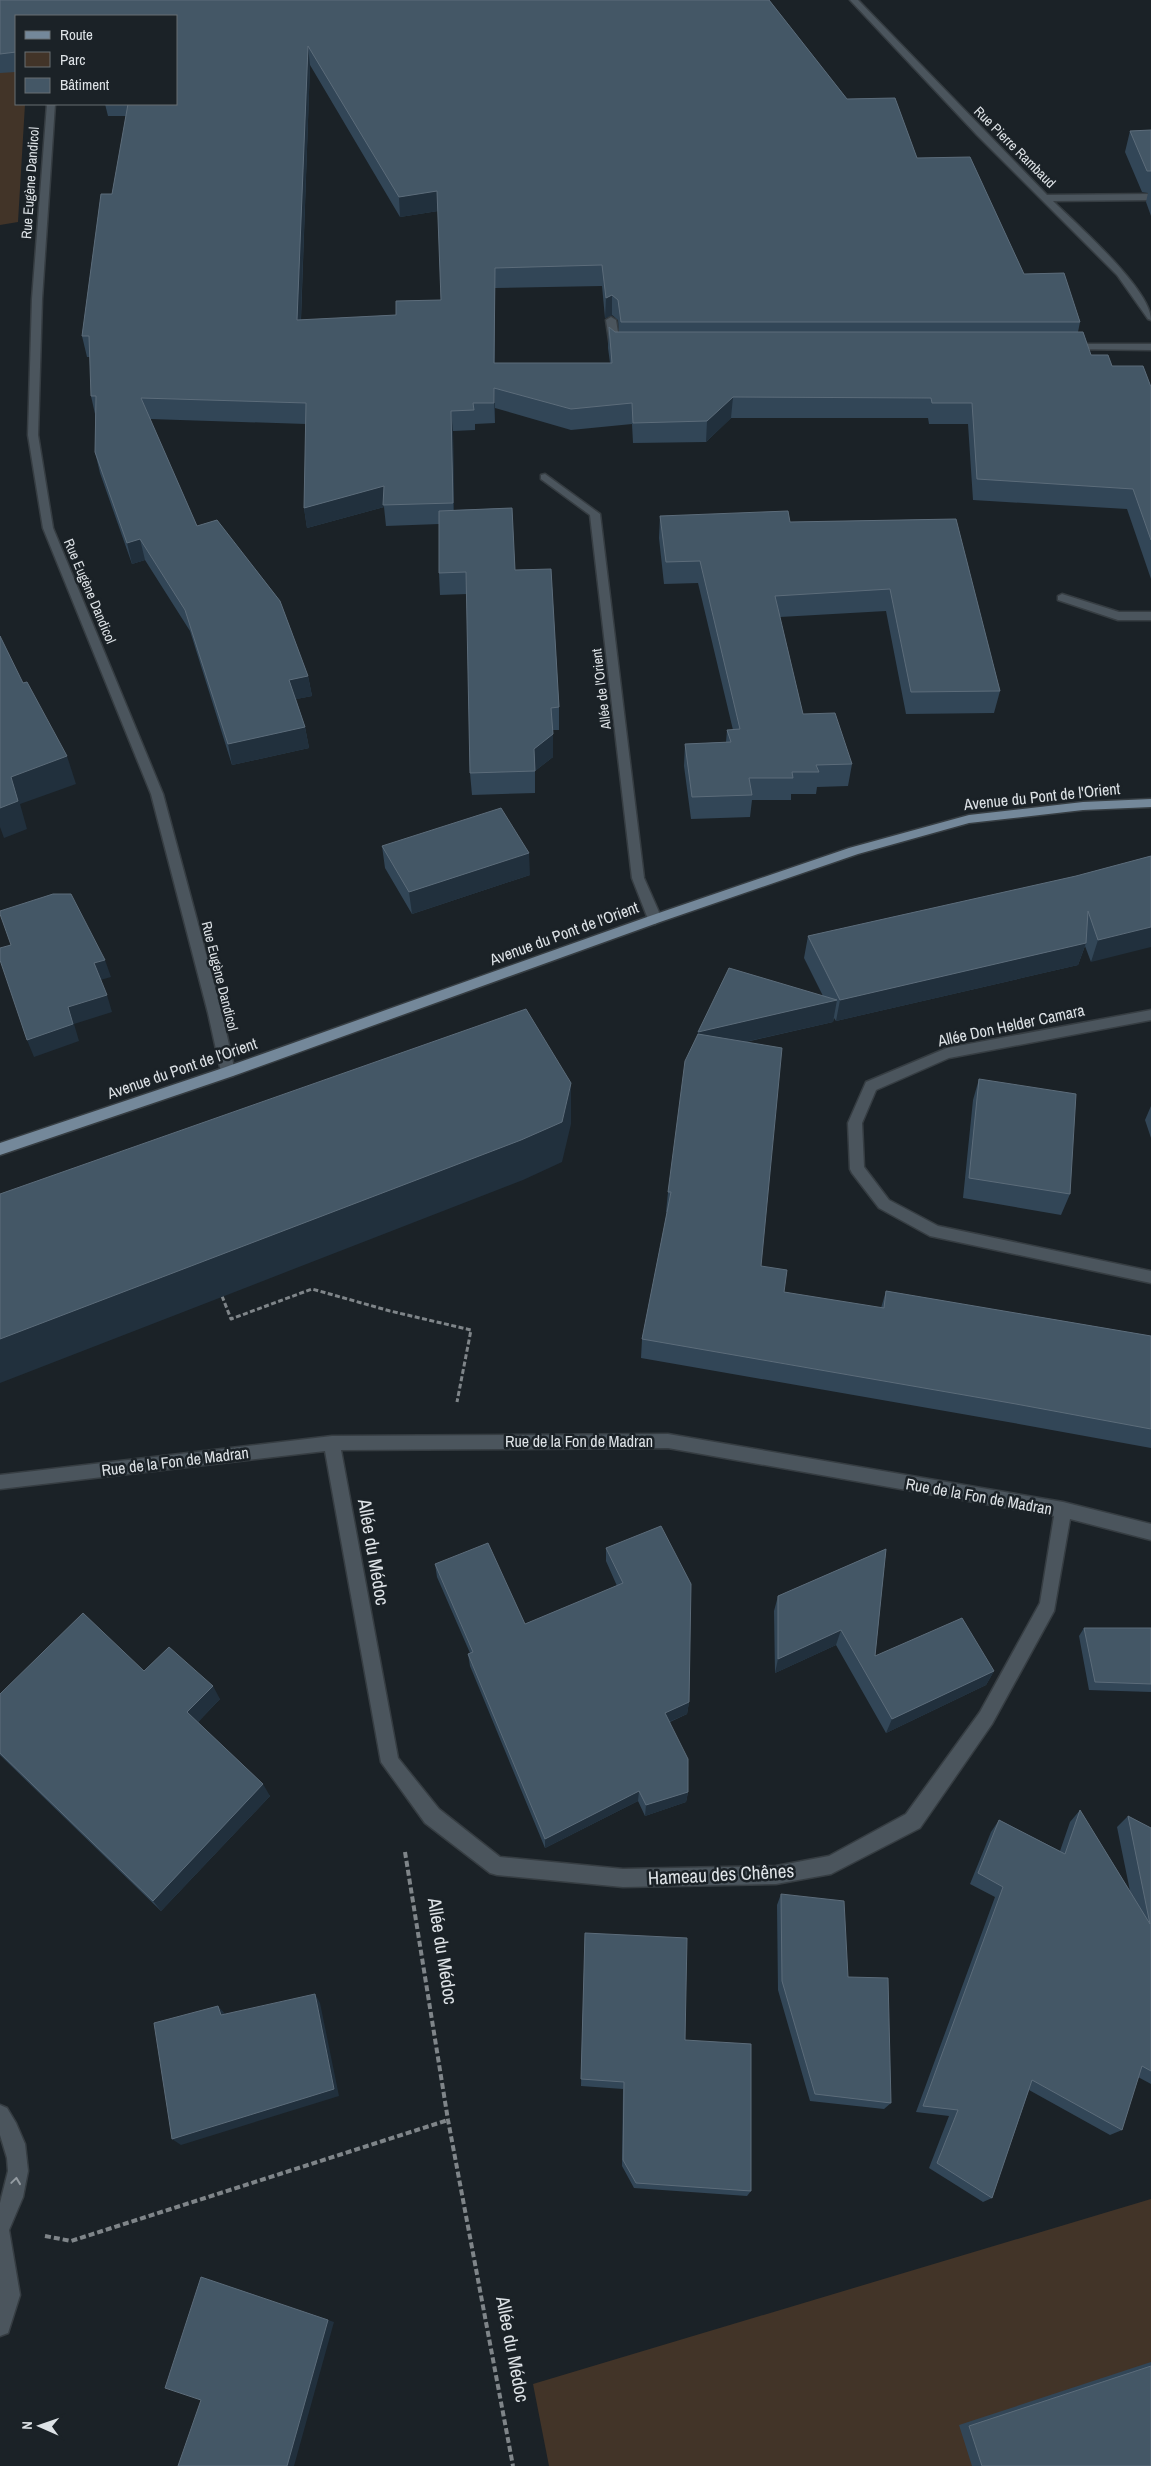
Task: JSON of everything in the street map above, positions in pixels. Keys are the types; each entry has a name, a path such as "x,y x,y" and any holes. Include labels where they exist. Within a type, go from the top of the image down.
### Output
{"main road":[{"name":"Avenue du Pont de l'Orient","path":"0,1148 228,1072 655,919 854,851 969,819 1082,806 1151,803"}],"street":[{"name":"Rue Pierre Rambaud","path":"854,0 980,133 1120,273 1151,317"},
{"name":"Rue Eugène Dandicol","path":"51,105 37,299 33,435 48,528 157,794 215,1013 228,1072"},
{"path":"1047,198 1151,197"},
{"path":"611,320 615,347 625,347"},
{"path":"1062,347 1151,347"},
{"name":"Allée de l'Orient","path":"545,477 595,514 638,878 655,919"},
{"path":"1062,598 1118,616 1151,616"},
{"name":"Allée Don Helder Camara","path":"1151,1015 947,1053 871,1086 855,1123 857,1169 884,1204 934,1232 1151,1277"},
{"name":"Rue de la Fon de Madran","path":"0,1482 332,1443 668,1441 1063,1510 1151,1532"},
{"name":"Allée du Médoc","path":"332,1443 390,1762"},
{"name":"Hameau des Chênes","path":"390,1762 432,1816 497,1866 623,1878 776,1875 831,1865 914,1821 986,1718 1048,1605 1063,1510"},
{"path":"0,2115 14,2138 18,2167 14,2198 0,2227"},
{"path":"0,2233 8,2295 0,2325"}],"path":[{"path":"222,1296 231,1319 312,1290 471,1330 449,1442"},
{"name":"Allée du Médoc","path":"404,1849 448,2120 513,2466"},
{"path":"35,2234 71,2240 448,2120"}],"green space":[{"path":"15,67 15,105 25,105 18,222 0,225 0,68"},
{"path":"1151,2199 1151,2466 549,2466 533,2384"}],"building":[{"path":"0,0 769,0 847,99 895,98 917,158 970,157 1024,274 1064,273 1080,322 621,322 618,300 612,295 606,298 602,265 495,268 494,363 612,363 609,327 615,332 1083,332 1091,355 1108,355 1112,366 1143,366 1151,387 1151,540 1133,489 977,479 972,403 932,403 931,398 733,397 707,421 633,423 632,403 571,409 494,388 494,403 473,403 474,410 451,411 453,503 383,505 384,486 304,508 306,403 141,398 197,526 217,520 280,601 308,676 289,680 305,727 228,744 185,610 140,539 127,543 95,452 96,396 91,396 89,336 82,336 101,194 112,194 128,105 178,105 178,15 15,15 15,52 0,54","holes":["308,46 399,197 437,191 441,300 396,301 396,315 297,320"]},
{"path":"1151,130 1151,171 1147,171 1130,131"},
{"path":"512,508 515,570 551,569 559,707 551,708 553,734 534,749 535,771 470,773 466,572 439,573 439,511"},
{"path":"788,511 790,522 956,519 1000,691 911,692 890,589 775,596 803,714 835,713 852,764 816,765 819,772 792,772 793,778 749,778 752,795 692,797 685,744 731,742 727,730 740,729 700,561 666,562 660,516"},
{"path":"0,636 23,683 27,682 67,756 11,777 18,801 0,808"},
{"path":"501,808 529,853 409,892 382,846"},
{"path":"1151,856 1151,927 1098,940 1088,911 1086,943 840,1000 808,936 1076,876"},
{"path":"53,894 71,894 105,960 94,963 107,995 68,1007 73,1024 27,1040 0,960 0,948 11,945 0,911"},
{"path":"729,968 837,1000 698,1032"},
{"path":"526,1009 571,1083 562,1122 521,1140 0,1339 0,1194"},
{"path":"698,1034 782,1048 761,1266 787,1270 784,1292 884,1308 886,1291 1151,1336 1151,1429 642,1339 671,1192 668,1192 685,1061"},
{"path":"979,1079 1076,1094 1070,1194 969,1178"},
{"path":"661,1526 691,1584 689,1702 665,1713 688,1759 688,1792 646,1805 639,1791 545,1839 468,1654 473,1652 435,1564 488,1543 525,1624 623,1583 606,1548"},
{"path":"886,1549 875,1656 962,1618 994,1671 892,1719 841,1630 778,1659 778,1596"},
{"path":"83,1613 144,1671 169,1647 213,1686 187,1712 263,1784 153,1901 0,1753 0,1694"},
{"path":"1084,1628 1151,1628 1151,1684 1095,1682"},
{"path":"1080,1810 1150,1924 1128,1816 1151,1828 1151,2071 1142,2066 1122,2130 1032,2080 992,2198 937,2163 958,2110 923,2106 1003,1887 978,1873 999,1820 1065,1854"},
{"path":"781,1894 844,1901 848,1977 888,1978 891,2103 815,2094 782,1981"},
{"path":"585,1933 687,1938 685,2040 751,2044 751,2191 636,2183 623,2160 624,2082 581,2079"},
{"path":"315,1994 334,2089 172,2139 154,2023 218,2006 221,2015"},
{"path":"201,2277 328,2320 287,2466 178,2466 201,2400 165,2388"},
{"path":"1151,2366 1151,2466 982,2466 969,2426"}]}
